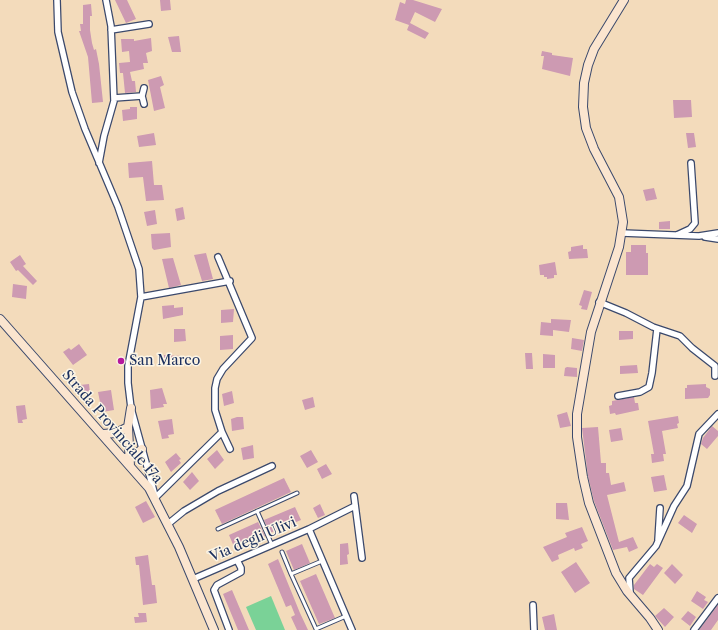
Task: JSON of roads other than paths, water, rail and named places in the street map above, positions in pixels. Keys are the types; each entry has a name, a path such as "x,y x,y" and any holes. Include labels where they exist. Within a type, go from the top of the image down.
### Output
{"main road":[{"path":"624,0 591,54 585,76 583,96 584,119 590,140 620,202 622,233 616,257 599,302 588,347 577,414 578,446 589,504 618,576 632,598 650,618 658,630"},
{"name":"Strada Provinciale 17a","path":"0,319 128,461 155,498 193,579 214,630"},
{"path":"128,461 128,427 131,408"},
{"path":"103,434 116,433 128,427"},
{"path":"128,461 142,449"}],"street":[{"path":"57,0 58,32 72,92 137,257 142,297 128,366 128,383 131,408 155,498 222,432"},
{"path":"99,163 114,98 111,58 111,30 106,0"},
{"path":"111,30 149,24"},
{"path":"144,88 142,96 144,104"},
{"path":"114,98 142,96"},
{"path":"676,236 690,229 695,223 691,163"},
{"path":"622,233 676,236 699,236 718,233"},
{"path":"699,236 718,239"},
{"path":"218,257 230,281 252,338 223,369 217,379 215,388 215,410 222,432 230,449"},
{"path":"142,297 230,281"},
{"path":"599,302 657,328 680,336 692,348 713,364 716,369 715,376"},
{"path":"618,396 640,392 648,387 652,373 657,328"},
{"path":"632,598 628,584 629,578 656,546 666,527 674,506 687,486 699,434 718,414"},
{"path":"168,524 191,506 218,491 272,466"},
{"path":"354,496 362,558"},
{"path":"309,529 355,506"},
{"path":"656,546 660,529 660,508"},
{"name":"Via degli Ulivi","path":"193,579 309,529 352,630"},
{"path":"229,630 214,590 217,585 241,572 241,568 237,560"},
{"path":"694,630 718,598"},
{"path":"533,605 534,630"}],"lane":[{"path":"218,529 297,493"},
{"path":"258,511 272,545"},
{"path":"282,552 316,629 346,616"},
{"path":"291,574 322,560"}],"place":[{"name":"San Marco","path":"121,361"}]}
